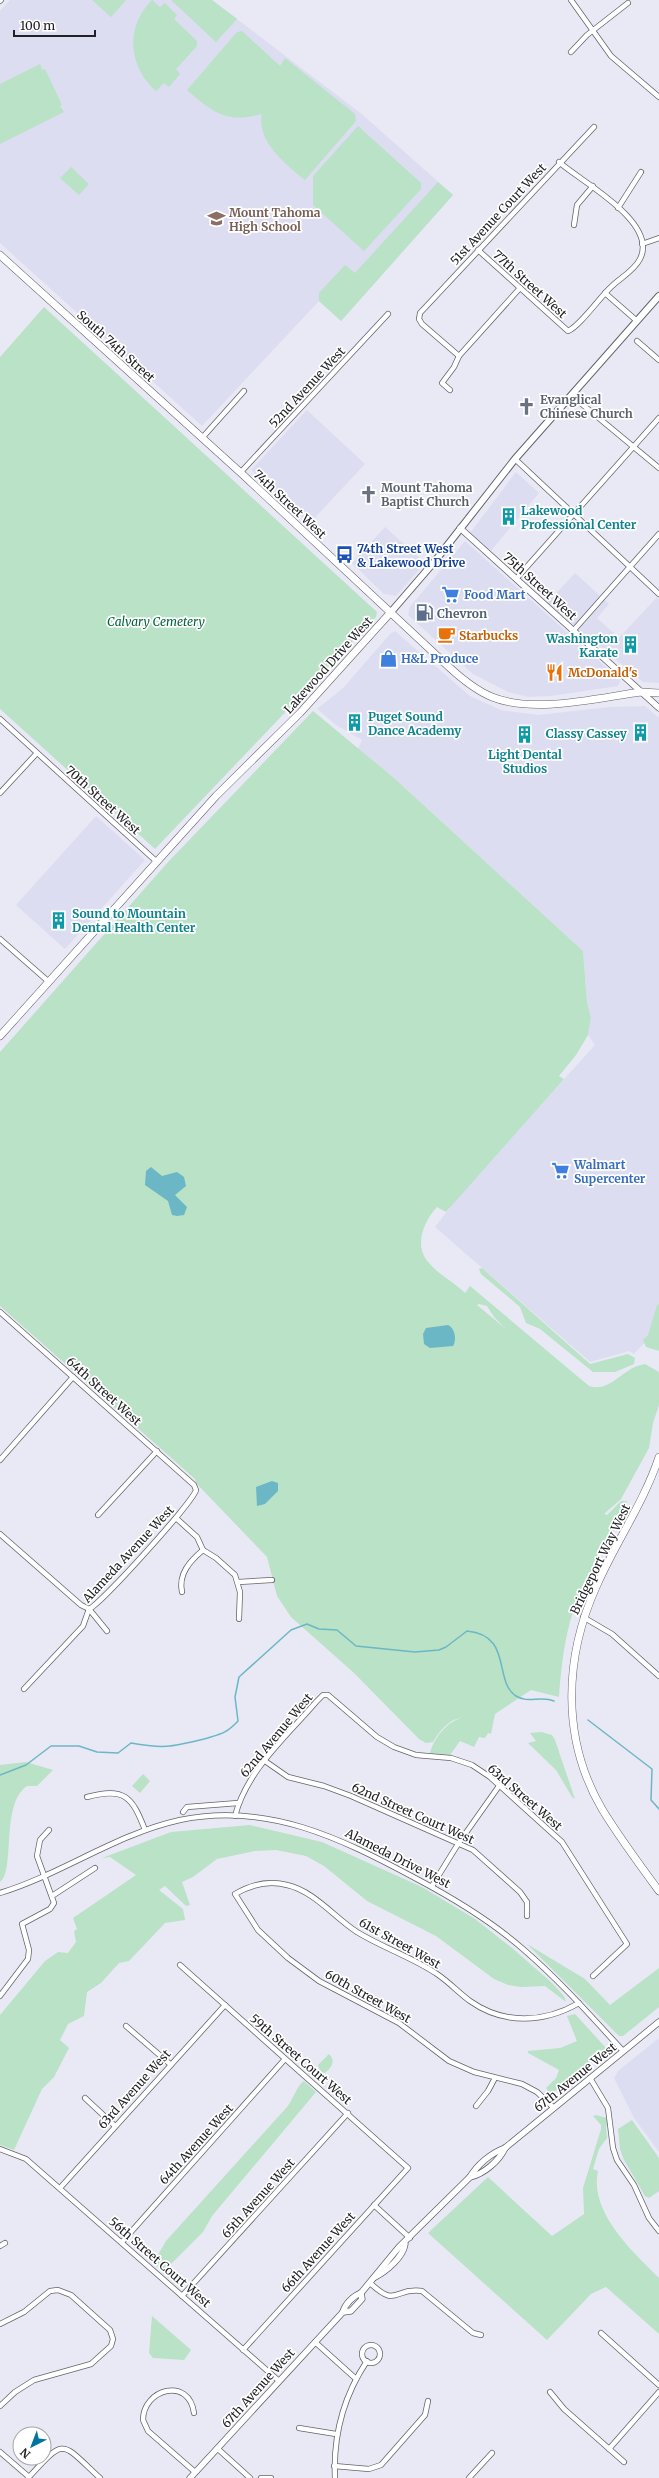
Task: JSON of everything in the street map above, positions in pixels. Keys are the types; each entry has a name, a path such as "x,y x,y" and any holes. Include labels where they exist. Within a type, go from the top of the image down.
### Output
{"main road":[{"name":"South 74th Street","path":"0,255 218,452"},
{"name":"Lakewood Drive West","path":"0,1036 216,796 319,693 391,612 514,459 659,296"},
{"name":"74th Street West","path":"218,452 464,680 493,697 530,704 641,692 659,693"},
{"name":"Bridgeport Way West","path":"659,1457 647,1488 597,1584 583,1617 573,1658 571,1701 580,1755 601,1808 659,1891"}],"street":[{"path":"571,0 578,8 592,32 611,56 659,97"},
{"path":"571,52 592,32 628,3"},
{"name":"51st Avenue Court West","path":"458,356 425,327 419,317 478,250 537,190 559,162 594,127"},
{"path":"559,162 593,186 618,208 638,231 642,244 642,255 638,263 605,293 637,321"},
{"path":"618,208 641,172"},
{"path":"574,225 578,205 593,186"},
{"path":"642,244 659,238"},
{"name":"77th Street West","path":"478,250 564,329 570,330 605,293"},
{"path":"450,390 442,383 454,367 458,356 520,288"},
{"name":"52nd Avenue West","path":"240,472 388,314"},
{"path":"638,341 659,360"},
{"path":"202,438 244,391"},
{"path":"571,395 632,448 659,468"},
{"path":"516,579 659,418"},
{"path":"514,459 631,566 659,594"},
{"name":"75th Street West","path":"460,528 659,708"},
{"path":"573,630 659,534"},
{"name":"70th Street West","path":"0,719 156,862"},
{"path":"0,793 37,752"},
{"path":"0,939 50,982"},
{"name":"64th Street West","path":"0,1312 194,1485"},
{"path":"0,1460 73,1377"},
{"path":"98,1515 157,1451"},
{"name":"Alameda Avenue West","path":"24,1689 82,1626 89,1610 194,1498 196,1490 194,1485"},
{"path":"176,1518 197,1537 203,1550 232,1572 238,1582 241,1601 239,1619"},
{"path":"0,1534 81,1605 89,1610 107,1632"},
{"path":"182,1592 181,1582 184,1570 203,1550"},
{"path":"238,1582 272,1580"},
{"path":"583,1617 612,1634 659,1676"},
{"name":"62nd Avenue West","path":"235,1816 245,1787 264,1761 316,1702 324,1695 328,1694"},
{"name":"63rd Street West","path":"328,1694 377,1736 394,1748 416,1755 443,1756 462,1761 482,1771 562,1842 627,1944 592,1976"},
{"name":"62nd Street Court West","path":"264,1761 288,1777 324,1786 375,1806 473,1850 517,1889 526,1902 527,1916"},
{"path":"432,1886 458,1844 500,1786"},
{"path":"87,1796 107,1791 122,1796 135,1808 145,1830"},
{"path":"183,1812 187,1807 238,1804"},
{"name":"Alameda Drive West","path":"0,1893 42,1877 145,1830 192,1818 235,1816 272,1820 333,1836 373,1854 432,1886 501,1931 523,1949 579,2003 623,2051"},
{"path":"0,1996 28,1959 29,1950 22,1924 50,1909 54,1903 42,1877 37,1856 40,1840 49,1830"},
{"path":"52,1896 95,1868"},
{"name":"61st Street West","path":"235,1894 262,1883 277,1883 295,1887 358,1932 422,1965 470,2001 497,2014 517,2019 539,2018 557,2014 579,2003"},
{"name":"60th Street West","path":"235,1894 258,1930 303,1970 334,1990 399,2023 449,2061 474,2072 494,2078 514,2081 530,2087 554,2108"},
{"name":"59th Street Court West","path":"180,1965 408,2168"},
{"name":"63rd Avenue West","path":"60,2188 224,2005"},
{"name":"67th Avenue West","path":"190,2478 343,2312 356,2295 361,2293 375,2277 384,2273 404,2251 405,2244 410,2238 478,2167 496,2151 505,2148 659,2022"},
{"path":"126,2026 170,2064"},
{"name":"64th Avenue West","path":"122,2242 285,2059"},
{"path":"476,2106 488,2091 494,2078"},
{"path":"590,2078 608,2108 613,2148 618,2160 634,2185 649,2218 659,2231"},
{"path":"85,2098 115,2126"},
{"name":"65th Avenue West","path":"182,2296 348,2113"},
{"name":"56th Street Court West","path":"0,2149 26,2159 279,2381"},
{"name":"66th Avenue West","path":"243,2350 408,2168"},
{"path":"374,2206 410,2238"},
{"path":"0,2246 5,2243"},
{"path":"370,2282 386,2296 395,2296 413,2290 422,2291 473,2333 481,2335"},
{"path":"0,2324 24,2312 50,2291 61,2290 71,2295 110,2330 113,2339 111,2346 91,2364 34,2380 15,2392 0,2406"},
{"path":"601,2333 659,2385"},
{"path":"315,2342 355,2378"},
{"path":"335,2478 334,2466 336,2434 343,2407 355,2378 367,2361"},
{"path":"194,2413 188,2399 177,2391 168,2389 159,2393 146,2406 143,2420 148,2431 195,2472"},
{"path":"550,2392 564,2409 624,2462"},
{"path":"609,2449 659,2392"},
{"path":"334,2466 369,2469 381,2465 425,2415 428,2401"},
{"path":"300,2428 336,2434"},
{"path":"0,2452 28,2478 52,2452 62,2448 70,2451 100,2478"},
{"path":"218,2449 250,2478"},
{"path":"469,2478 492,2453"},
{"path":"261,2478 271,2478"}],"shaded area":[{"name":"Mount Tahoma High School","path":"10,0 212,0 363,115 453,195 341,321 319,301 202,426 0,243 0,11"},
{"path":"307,410 365,464 309,524 251,470"},
{"name":"Lakewood Professional Center","path":"516,472 539,493 491,551 470,533"},
{"path":"385,527 425,563 396,596 384,594 352,563"},
{"path":"465,541 618,678 620,681 618,686 551,696 528,697 508,692 473,674 408,615 409,608"},
{"path":"575,573 609,604 597,618 619,638 657,597 659,599 659,683 643,682 547,603"},
{"path":"395,631 470,696 501,710 538,715 609,707 645,706 659,718 659,1313 652,1335 634,1354 629,1351 590,1362 435,1227 467,1186 595,1045 588,1035 591,1018 587,1002 583,951 394,778 358,749 362,740 336,725 317,709 343,688 390,634"},
{"path":"96,816 145,860 65,949 16,905"},
{"path":"659,2038 659,2152 634,2118 614,2078 618,2071"}],"green space":[{"path":"92,0 126,0 111,17"},
{"path":"152,0 160,7 165,3 177,15 174,19 197,41 197,46 176,69 180,74 169,87 164,83 156,91 140,70 135,58 133,46 137,22 143,11"},
{"path":"171,0 212,0 237,19 216,42"},
{"path":"242,31 280,66 285,58 355,114 356,121 305,180 281,160 268,143 261,124 262,114 239,118 229,117 212,110 187,90 237,32"},
{"path":"40,64 42,70 45,69 62,105 60,106 64,112 0,144 0,84"},
{"path":"358,126 421,183 421,189 364,251 313,205 313,176"},
{"path":"71,167 89,184 79,195 60,178"},
{"path":"438,182 453,195 341,321 319,301 319,293 345,265 355,273"},
{"name":"Calvary Cemetery","path":"44,307 377,612 376,617 155,849 0,709 0,357"},
{"path":"313,711 394,778 583,951 587,1002 591,1018 588,1035 576,1055 559,1076 564,1079 446,1212 437,1207 432,1213 422,1234 422,1249 424,1256 437,1271 465,1293 470,1286 589,1386 603,1386 634,1367 645,1364 659,1372 659,1405 653,1423 649,1448 621,1499 604,1514 607,1515 621,1501 627,1501 620,1520 586,1580 574,1608 566,1637 559,1697 531,1690 495,1714 491,1734 488,1733 485,1738 479,1737 474,1747 460,1741 450,1755 430,1753 442,1731 451,1723 461,1718 448,1723 433,1742 426,1743 419,1739 354,1673 291,1617 277,1596 267,1557 196,1483 195,1479 0,1306 0,1052 169,861","holes":["477,1305 487,1306 494,1317 506,1329"]},
{"path":"482,1268 590,1364 628,1354 635,1358 634,1364 615,1372 593,1372 540,1329 526,1323 520,1307 481,1274 479,1269"},
{"path":"659,1304 659,1351 646,1347 643,1340 648,1335 657,1305"},
{"path":"541,1732 552,1735 555,1740 575,1799 572,1797 556,1770 528,1743 536,1741 530,1733"},
{"path":"26,1762 53,1770 37,1786 27,1786 19,1795 14,1807 11,1821 5,1875 0,1882 0,1765"},
{"path":"143,1774 150,1781 140,1793 132,1786"},
{"path":"250,1825 322,1842 422,1887 475,1919 512,1948 551,1982 564,1996 566,2002 545,1986 521,1987 508,1985 494,1979 436,1936 367,1901 324,1866 306,1856 276,1850 255,1851 217,1859 193,1877 182,1882 190,1905 186,1906 165,1886 159,1890 183,1909 185,1920 165,1923 129,1961 119,1963 101,1983 87,1992 84,2016 68,2024 60,2040 69,2048 54,2077 42,2089 14,2150 0,2145 0,2015 45,1961 58,1952 68,1953 76,1942 74,1931 77,1929 73,1918 136,1875 110,1857 102,1858 171,1832"},
{"path":"527,1944 585,1979 610,2005 659,1968 659,2007 623,2036 619,2036"},
{"path":"575,2014 606,2048 554,2092 549,2092 546,2088 556,2078 559,2070 528,2053 528,2051 560,2048 577,2041 567,2016"},
{"path":"329,2054 333,2062 325,2073 321,2073 318,2065"},
{"path":"304,2081 316,2092 212,2216 203,2232 163,2272 153,2263 166,2241 287,2107 299,2086"},
{"path":"596,2115 607,2118 609,2123 606,2126 607,2138 599,2149 593,2169 598,2171 597,2186 600,2201 606,2216 615,2230 625,2243 659,2278 659,2334 606,2287 591,2294 547,2340 428,2233 488,2177 552,2236 584,2214 583,2188 601,2129 601,2125 593,2116"},
{"path":"632,2120 659,2158 659,2191 649,2198 645,2196 624,2160 620,2149 618,2129"},
{"path":"152,2316 191,2350 184,2360 153,2358 149,2353"}],"water":[{"path":"151,1167 162,1176 177,1172 184,1177 186,1186 175,1195 187,1207 184,1215 172,1215 168,1201 145,1185 146,1171"},
{"path":"448,1325 455,1334 453,1346 430,1348 424,1344 423,1334 426,1328"},
{"path":"272,1481 278,1483 278,1491 265,1504 257,1506 256,1487"}],"waterway":[{"path":"0,1775 26,1765 51,1746 79,1746 97,1752 118,1753 131,1743 152,1746 168,1746 193,1742 222,1733 230,1729 238,1721 235,1697 239,1677 291,1630 307,1624 319,1629 337,1630 356,1646 415,1652 439,1650 446,1647 467,1631 481,1634 491,1641 497,1649 505,1680 509,1689 516,1696 530,1700 549,1699 554,1701"},
{"path":"588,1720 652,1769 651,1800 659,1809"}],"place":[{"name":"Mount Tahoma High School","path":"216,219"},
{"name":"Evanglical Chinese Church","path":"527,406"},
{"name":"Mount Tahoma Baptist Church","path":"368,494"},
{"name":"Lakewood Professional Center","path":"508,517"},
{"name":"74th Street West & Lakewood Drive","path":"344,555"},
{"name":"Food Mart","path":"451,594"},
{"name":"Chevron","path":"424,613"},
{"name":"Starbucks","path":"446,635"},
{"name":"Washington Karate","path":"631,645"},
{"name":"H&L Produce","path":"388,658"},
{"name":"McDonald's","path":"555,672"},
{"name":"Puget Sound Dance Academy","path":"355,723"},
{"name":"Classy Cassey","path":"640,733"},
{"name":"Light Dental Studios","path":"525,735"},
{"name":"Sound to Mountain Dental Health Center","path":"59,920"},
{"name":"Walmart Supercenter","path":"561,1171"}]}
